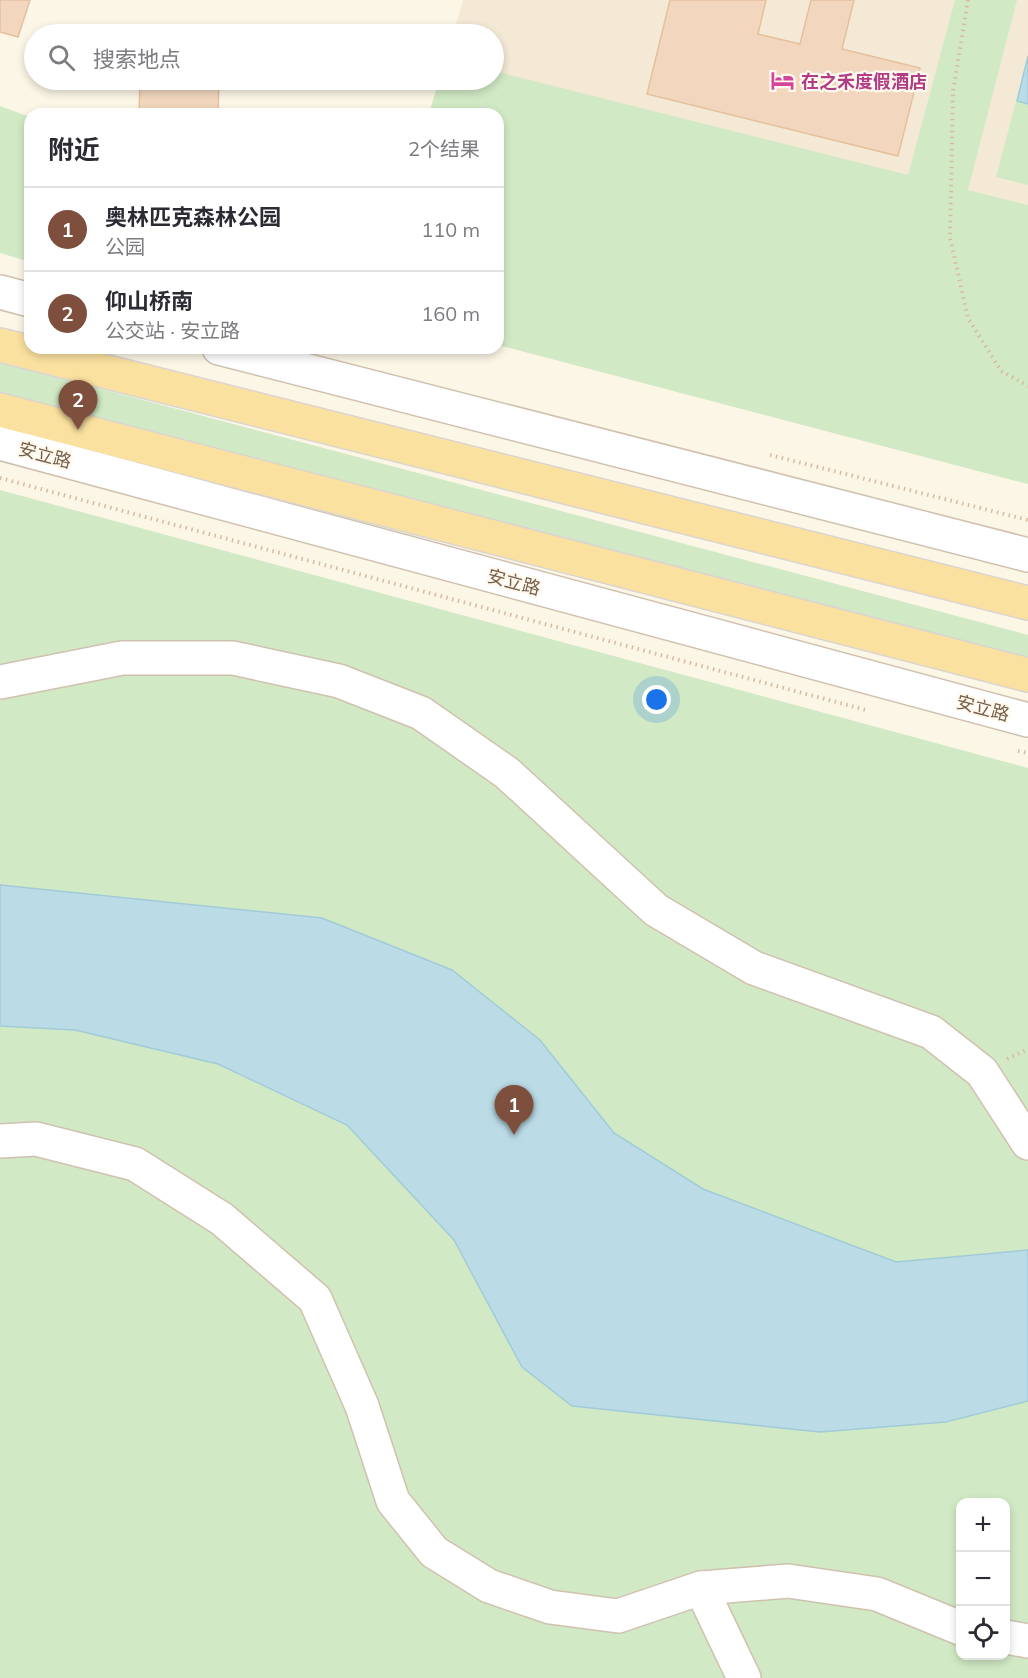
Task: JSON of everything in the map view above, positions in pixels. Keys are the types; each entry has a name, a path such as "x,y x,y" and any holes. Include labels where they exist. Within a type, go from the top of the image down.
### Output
{"main road":[{"path":"0,345 24,351"},
{"path":"36,354 1028,603"},
{"name":"安立路","path":"0,410 1028,675"}],"street":[{"path":"0,292 24,298"},
{"path":"242,354 1028,555"},
{"name":"安立路","path":"0,443 1028,720"},
{"path":"0,682 122,658 233,658 339,681 421,713 507,773 656,910 754,968 931,1032 982,1072 1026,1138"},
{"path":"0,1141 36,1139 135,1164 222,1219 315,1299 362,1406 393,1501 434,1552 489,1586 550,1607 618,1616 701,1588 788,1581 877,1594 956,1626"},
{"path":"701,1588 744,1678"},
{"path":"1010,1637 1028,1641"}],"path":[{"path":"968,0 953,92 950,238 968,318 1001,371 1028,386"},
{"path":"0,478 878,713"},
{"path":"1016,750 1028,753"}],"shaded area":[{"path":"463,0 1028,0 1028,484 504,347 504,108 431,108 436,90 504,90 504,24 456,24"}],"green space":[{"path":"955,0 1017,0 968,190 1028,205 1028,484 504,347 504,108 431,108 436,90 504,90 504,74 908,175"},
{"path":"1028,56 1028,185 996,177"},
{"path":"0,106 24,115 24,260 0,253"},
{"path":"0,362 1028,635 1028,671 0,399"},
{"path":"0,490 1028,768 1028,1678 0,1678"}],"water":[{"path":"1028,56 1028,104 1017,101"},
{"path":"0,885 322,918 452,970 540,1040 614,1133 703,1189 896,1262 1028,1250 1028,1401 946,1422 820,1432 572,1406 522,1367 454,1240 347,1125 218,1064 75,1030 0,1026"}],"building":[{"path":"0,0 30,0 18,37 0,32"},
{"name":"在之禾度假酒店","path":"670,0 766,0 758,34 800,44 811,0 854,0 842,49 920,68 898,156 647,94"},
{"path":"140,90 219,90 218,108 139,108"}],"place":[{"name":"在之禾度假酒店","path":"783,81"},
{"name":"仰山桥南","path":"78,430"},
{"name":"奥林匹克森林公园","path":"514,1135"}]}
